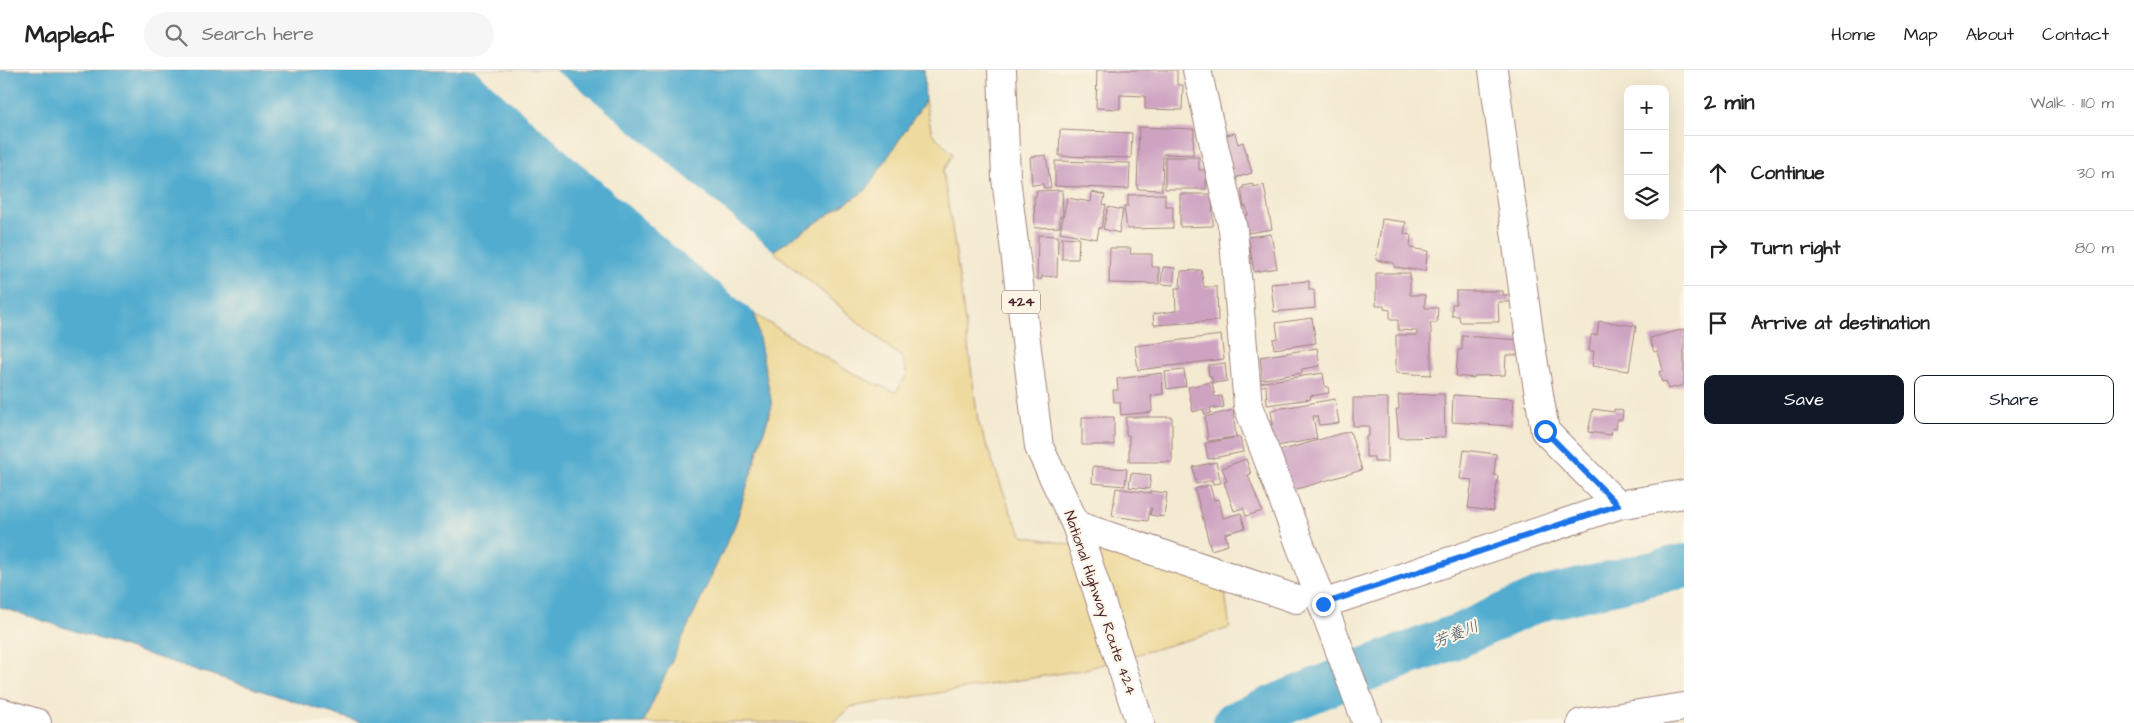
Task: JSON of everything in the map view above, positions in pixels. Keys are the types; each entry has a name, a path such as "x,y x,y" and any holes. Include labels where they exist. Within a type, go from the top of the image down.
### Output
{"main road":[{"name":"National Highway Route 424","path":"1002,70 1006,178 1038,447 1076,525 1140,723"},
{"path":"1493,70 1530,340 1545,431 1618,505"},
{"path":"1203,72 1233,229 1248,406 1367,723"},
{"path":"1323,604 1618,505 1684,494"},
{"path":"1076,525 1296,600"},
{"path":"1582,723 1684,706"},
{"path":"0,712 37,723"}],"sand":[{"path":"925,101 932,133 953,154 943,172 955,246 978,421 1011,513 1023,536 1150,559 1224,585 1230,628 1082,670 851,707 832,723 643,723 737,519 772,406 754,314 841,367 877,385 896,392 907,374 902,358 773,251 866,190"}],"water":[{"path":"0,70 924,70 925,101 866,190 773,251 750,291 772,405 735,525 643,723 362,723 0,607"}],"pier":[{"path":"475,70 554,70 572,82 775,252 752,291 757,315 679,251"}],"building":[{"path":"1097,70 1177,70 1177,85 1183,85 1182,110 1145,109 1145,96 1120,95 1120,109 1096,108"},
{"path":"1139,127 1194,129 1193,155 1163,154 1162,190 1137,189"},
{"path":"1060,130 1132,133 1131,158 1059,156"},
{"path":"1235,133 1238,144 1243,142 1252,173 1235,178 1223,136"},
{"path":"1046,155 1051,188 1044,188 1043,184 1032,185 1030,157"},
{"path":"1165,157 1199,157 1199,170 1206,170 1206,189 1165,189"},
{"path":"1055,161 1130,163 1129,189 1055,186"},
{"path":"1253,184 1253,187 1264,185 1272,229 1248,233 1245,215 1248,215 1246,206 1244,207 1241,189 1243,186"},
{"path":"1062,190 1063,216 1060,216 1060,227 1035,228 1034,196 1037,196 1036,191"},
{"path":"1092,192 1105,195 1103,204 1106,205 1097,239 1060,232 1067,198 1091,202"},
{"path":"1165,194 1165,206 1173,206 1173,228 1127,229 1124,206 1128,206 1128,195"},
{"path":"1180,194 1212,194 1213,226 1180,227"},
{"path":"1108,207 1123,210 1119,233 1103,229"},
{"path":"1382,219 1406,222 1404,234 1411,235 1410,248 1428,251 1425,271 1394,267 1394,263 1376,260"},
{"path":"1271,234 1277,268 1254,272 1248,237"},
{"path":"1038,235 1058,236 1057,277 1042,276 1042,279 1037,279"},
{"path":"1062,237 1079,238 1078,259 1062,259"},
{"path":"1110,248 1131,248 1130,254 1152,254 1152,267 1159,267 1159,284 1109,283"},
{"path":"1163,267 1175,268 1173,285 1161,284"},
{"path":"1201,270 1204,287 1217,287 1218,321 1154,325 1153,314 1176,311 1175,288 1180,288 1181,271"},
{"path":"1376,273 1410,273 1410,295 1425,295 1425,308 1438,308 1437,323 1430,323 1431,375 1396,373 1396,335 1417,335 1417,331 1398,330 1398,320 1390,320 1390,310 1384,309 1384,306 1376,306"},
{"path":"1309,281 1309,290 1314,290 1315,308 1274,312 1271,284"},
{"path":"1456,291 1503,291 1503,295 1510,295 1511,302 1498,302 1499,322 1460,322 1459,316 1452,316 1452,304 1456,304"},
{"path":"1312,318 1316,343 1274,349 1273,339 1278,338 1276,323"},
{"path":"1599,321 1636,326 1629,371 1592,366 1594,351 1589,351 1591,335 1597,335"},
{"path":"1684,329 1684,385 1668,389 1666,381 1662,382 1659,372 1663,370 1658,351 1654,352 1650,338"},
{"path":"1221,335 1224,359 1138,370 1135,346"},
{"path":"1462,336 1522,340 1521,355 1506,355 1505,375 1474,376 1474,378 1456,376 1458,350 1462,350"},
{"path":"1317,348 1320,366 1302,369 1302,373 1258,380 1258,375 1262,374 1260,357"},
{"path":"1225,363 1227,381 1213,383 1211,376 1209,376 1208,365"},
{"path":"1184,370 1186,386 1167,389 1165,372"},
{"path":"1162,373 1163,394 1151,396 1152,412 1121,415 1120,402 1114,402 1113,390 1118,390 1117,379"},
{"path":"1323,373 1325,387 1328,387 1329,393 1310,396 1311,399 1267,405 1266,385 1258,387 1257,383"},
{"path":"1212,382 1215,397 1222,396 1224,407 1210,408 1211,413 1205,415 1203,409 1193,412 1188,387"},
{"path":"1444,394 1445,437 1399,438 1396,409 1399,409 1398,395"},
{"path":"1453,395 1514,399 1512,426 1452,422"},
{"path":"1353,398 1388,398 1388,462 1374,462 1374,457 1366,457 1366,436 1369,436 1369,426 1353,426"},
{"path":"1335,399 1339,423 1319,425 1317,416 1313,416 1317,439 1277,446 1276,440 1270,441 1267,425 1273,424 1271,410"},
{"path":"1593,409 1614,412 1614,409 1623,411 1622,420 1617,420 1616,429 1612,428 1611,435 1588,432"},
{"path":"1233,410 1236,437 1208,441 1205,417"},
{"path":"1082,417 1114,417 1114,445 1082,445"},
{"path":"1126,417 1172,417 1172,462 1129,462 1129,435 1126,435"},
{"path":"1350,431 1362,470 1290,491 1276,452"},
{"path":"1240,437 1243,452 1208,459 1205,443"},
{"path":"1464,450 1496,454 1494,475 1498,476 1493,511 1468,508 1472,480 1460,479"},
{"path":"1246,459 1251,474 1248,475 1262,511 1246,516 1243,508 1234,511 1224,482 1227,481 1222,468"},
{"path":"1216,462 1221,483 1213,484 1212,480 1196,484 1193,467"},
{"path":"1093,466 1127,469 1125,486 1092,483"},
{"path":"1131,473 1151,475 1149,489 1129,487"},
{"path":"1210,485 1214,500 1219,499 1223,518 1241,513 1245,528 1225,534 1228,545 1211,550 1195,489"},
{"path":"1116,488 1150,493 1150,491 1167,493 1164,517 1150,515 1152,508 1150,508 1148,521 1112,516"}],"waterway":[{"name":"芳養川","path":"1235,723 1359,672 1460,635 1538,600 1684,566"}],"route":[{"path":"1323,604 1618,505 1545,431"}]}
